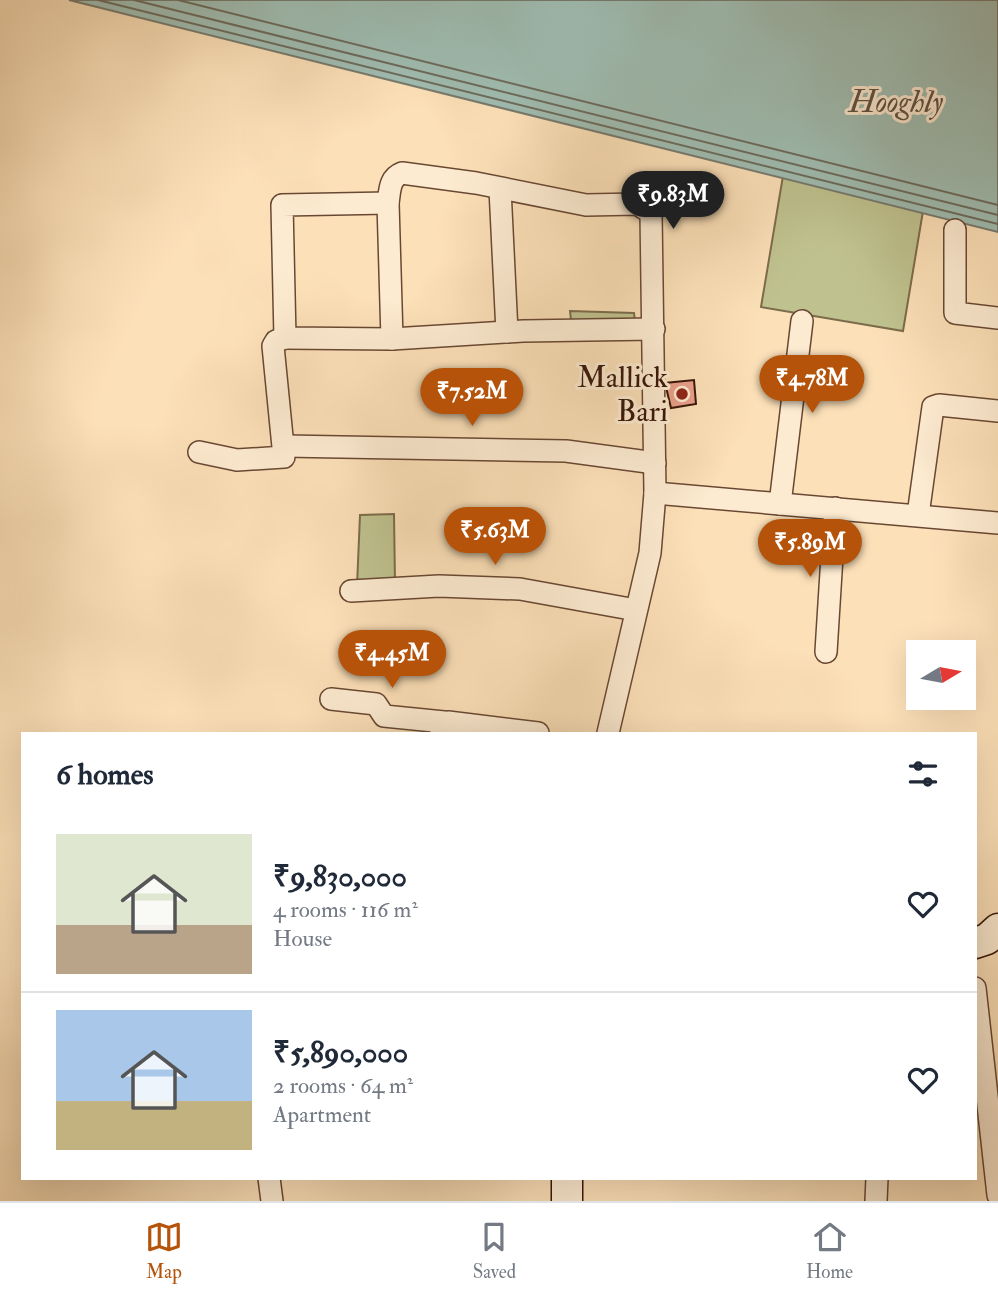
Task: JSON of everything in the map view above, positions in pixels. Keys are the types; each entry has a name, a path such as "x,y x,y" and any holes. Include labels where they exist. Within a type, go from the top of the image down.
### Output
{"street":[{"path":"392,339 388,203 391,181 402,173 586,205 637,204 647,208 652,220 655,493 650,554 608,732"},
{"path":"500,189 507,332"},
{"path":"285,338 282,205 388,203"},
{"path":"955,230 955,313 998,318"},
{"path":"780,504 802,321"},
{"path":"199,452 237,460 279,460 284,457 273,346 276,341 285,338 392,339 507,332 654,329"},
{"path":"918,515 933,407 940,405 998,411"},
{"path":"285,446 566,451 655,463"},
{"path":"655,493 998,523"},
{"path":"826,652 835,508"},
{"path":"351,591 439,586 520,589 636,610"},
{"path":"331,699 376,704 384,716 443,728 519,732"},
{"path":"977,942 988,939 998,929"},
{"path":"977,998 991,1065 981,1087 984,1142 998,1195"},
{"path":"269,1180 272,1201"},
{"path":"567,1180 567,1201"},
{"path":"876,1201 877,1180"}],"green space":[{"path":"787,152 927,187 903,331 761,307"},
{"path":"570,311 634,313 636,328 572,329"},
{"path":"394,514 395,584 357,586 360,515"}],"water":[{"name":"Hooghly","path":"69,0 998,0 998,232"}],"building":[{"name":"Mallick Bari","path":"694,380 696,404 671,408 665,383"}],"place":[{"name":"Mallick Bari","path":"682,394"}]}
